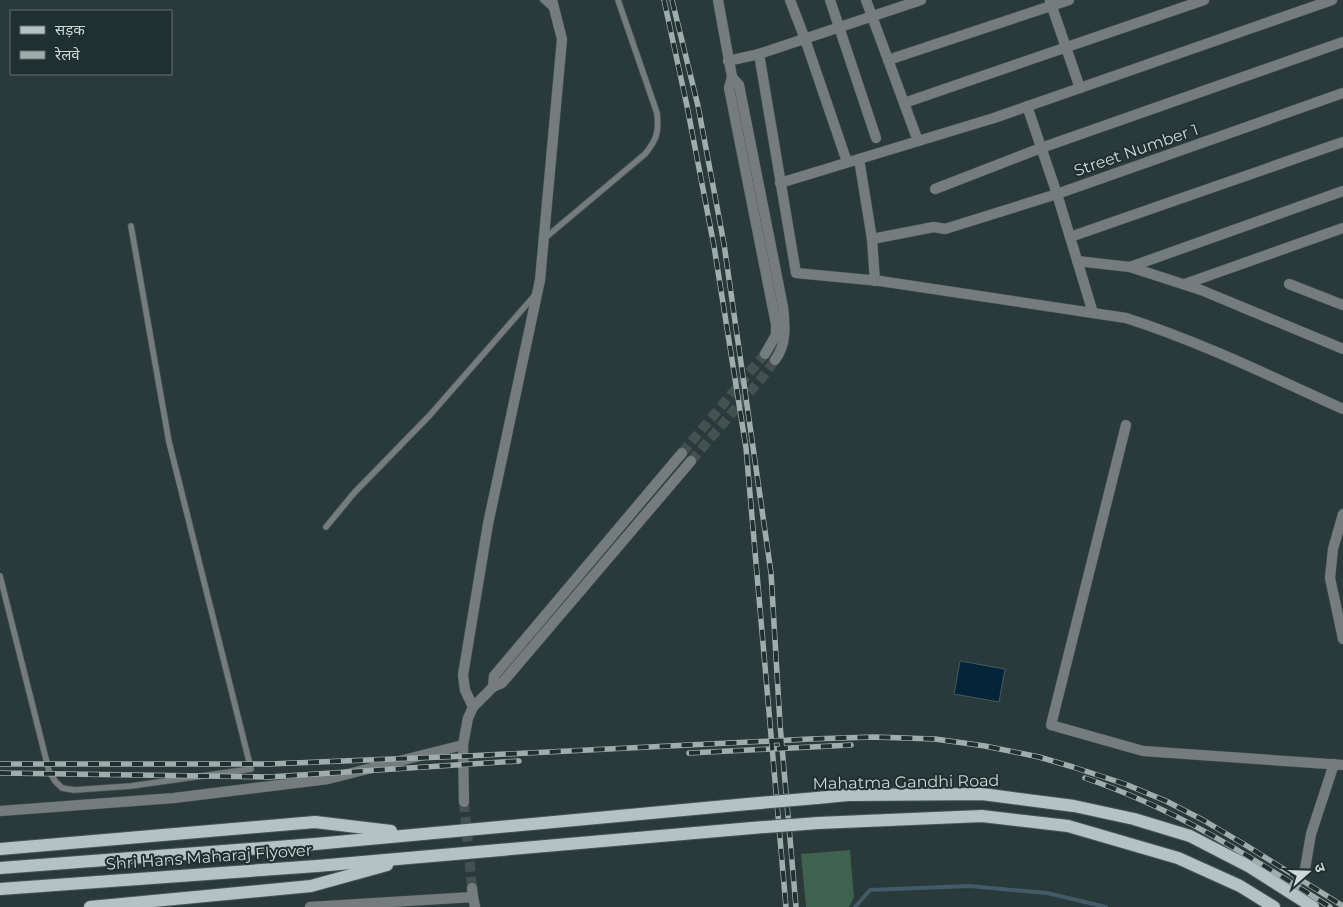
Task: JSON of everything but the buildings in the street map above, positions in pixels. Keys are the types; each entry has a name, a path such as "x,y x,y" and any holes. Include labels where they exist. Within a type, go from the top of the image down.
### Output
{"main road":[{"name":"Mahatma Gandhi Road","path":"417,834 848,795 982,794 1074,806 1190,836 1250,867 1313,907"},
{"path":"90,907 311,886 421,856 818,823 982,816 1068,826 1178,858 1240,886 1274,907"},
{"path":"0,849 315,822 417,834"},
{"name":"Shri Hans Maharaj Flyover","path":"0,868 315,844 417,834"},
{"name":"Shri Hans Maharaj Flyover","path":"0,889 317,866 421,856"}],"street":[{"path":"473,707 465,690 463,675 488,524 537,293 562,39 552,0"},
{"path":"718,0 728,61 732,77 739,85 783,307 785,334 783,344 775,360"},
{"path":"790,0 806,39 847,162"},
{"path":"830,0 876,138"},
{"path":"866,0 918,141"},
{"path":"728,61 759,54 920,0"},
{"path":"888,60 1051,3 1069,0"},
{"path":"904,103 1204,0"},
{"path":"780,183 1027,106 1332,0"},
{"path":"1051,3 1080,88"},
{"path":"935,189 1041,148 1343,42"},
{"path":"759,54 796,273 875,281 1126,318 1161,329 1343,409"},
{"path":"732,77 729,88 776,324 776,335 765,354"},
{"name":"Street Number 1","path":"872,239 934,227 945,228 1057,194 1343,94"},
{"path":"1027,106 1057,194 1093,313"},
{"path":"1070,237 1343,142"},
{"path":"859,159 872,239 875,281"},
{"path":"1130,267 1343,191"},
{"path":"1185,284 1343,228"},
{"path":"1077,261 1130,267 1185,284 1343,349"},
{"path":"1289,284 1343,305"},
{"path":"1126,425 1051,725 1143,751 1338,764 1311,834 1305,869 1291,893"},
{"path":"493,687 494,676 682,454"},
{"path":"464,802 463,745 468,718 473,707 493,687 502,683 692,461"},
{"path":"1343,514 1333,549 1330,578 1343,640"},
{"path":"0,811 174,798 328,779 463,745"},
{"path":"310,907 473,897"}],"lane":[{"path":"543,0 555,11"},
{"path":"543,239 645,154 655,141 658,128 657,113 618,0"},
{"path":"0,576 49,771 62,788 74,790 131,786 251,769 169,442 131,226"},
{"path":"326,527 354,493 430,415 537,293"}],"green space":[{"path":"850,850 854,897 849,907 806,907 801,854"}],"water":[{"path":"960,661 1005,669 999,702 954,694"}],"waterway":[{"path":"855,907 870,890 969,886 1047,893 1106,907"}],"tunnel":[{"path":"682,453 765,354"},
{"path":"691,461 775,360"},
{"path":"464,802 472,888"}],"railway":[{"path":"664,0 714,246 746,448 786,907"},
{"path":"672,0 698,106 724,244 771,573 780,724 796,907"},
{"path":"0,764 269,764 810,739 874,737 935,739 985,746 1039,757 1125,784 1166,801 1203,820 1343,906"},
{"path":"689,753 851,745"},
{"path":"0,773 269,777 519,761"},
{"path":"1085,778 1118,790 1181,819 1241,852 1330,907"}]}
